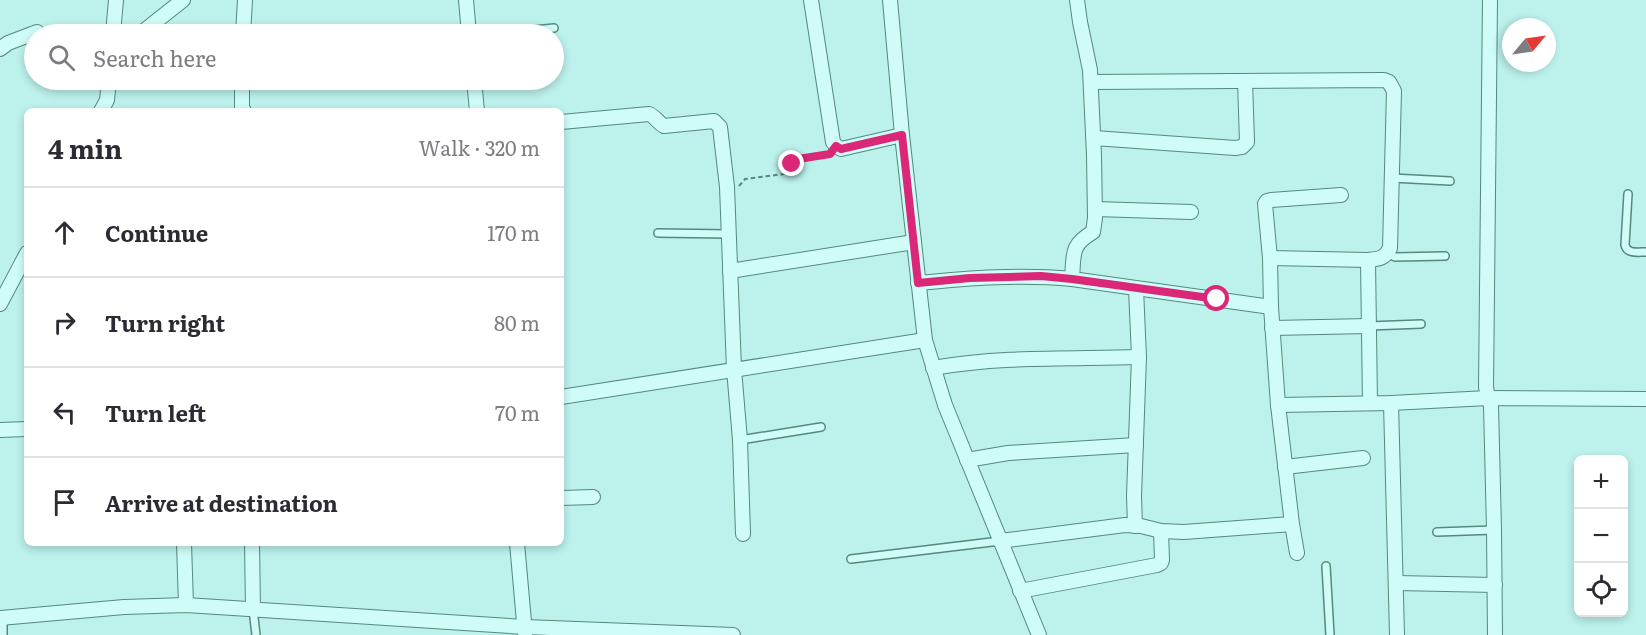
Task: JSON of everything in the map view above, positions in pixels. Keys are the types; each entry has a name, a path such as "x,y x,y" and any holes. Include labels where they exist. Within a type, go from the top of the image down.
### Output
{"street":[{"path":"114,24 116,0"},
{"path":"153,24 183,0"},
{"path":"244,24 245,0"},
{"path":"466,0 469,24"},
{"path":"811,0 833,141 836,146 841,149 902,135"},
{"path":"890,0 902,135 925,340 945,405 1039,635"},
{"path":"1072,279 1074,249 1083,238 1093,232 1095,209 1090,70 1077,0"},
{"path":"1490,0 1486,387 1491,405 1495,635"},
{"path":"0,49 24,37"},
{"path":"1091,82 1384,80 1389,82 1394,91 1388,254 1382,258 1368,260 1270,258"},
{"path":"1094,138 1242,147 1247,142 1245,81"},
{"path":"103,108 107,100 108,90"},
{"path":"242,90 242,108"},
{"path":"475,90 477,108"},
{"path":"564,122 649,114 664,126 714,121 720,127 728,198 743,534"},
{"path":"1297,553 1278,405 1265,204 1271,200 1341,195"},
{"path":"1095,209 1191,213"},
{"path":"730,271 914,242"},
{"path":"1368,260 1370,403"},
{"path":"0,304 22,275"},
{"path":"918,283 1004,276 1041,276 1271,307"},
{"path":"1135,526 1139,357 1136,288"},
{"path":"1272,328 1369,326"},
{"path":"564,397 925,340"},
{"path":"933,368 987,361 1139,357"},
{"path":"1278,405 1488,398 1646,399"},
{"path":"1391,403 1397,635"},
{"path":"0,430 24,429"},
{"path":"967,460 1008,453 1136,445"},
{"path":"1285,467 1363,458"},
{"path":"564,498 593,497"},
{"path":"1000,541 1125,525 1184,532 1292,525"},
{"path":"1020,591 1157,566 1162,560 1161,531"},
{"path":"184,546 186,605"},
{"path":"252,546 253,609"},
{"path":"517,546 525,631"},
{"path":"1396,583 1495,585"},
{"path":"2,618 124,607 186,605 525,631 733,635"}],"lane":[{"path":"1392,178 1450,181"},
{"path":"1628,194 1626,249 1629,252 1646,252"},
{"path":"658,233 729,234"},
{"path":"1388,254 1395,257 1445,256"},
{"path":"1369,326 1421,324"},
{"path":"740,440 821,426"},
{"path":"1437,532 1494,530"},
{"path":"851,560 1000,541"},
{"path":"1326,566 1330,635"},
{"path":"253,609 256,635"},
{"path":"2,618 3,635"}],"path":[{"path":"728,198 745,179 784,174 796,160 830,154 836,146"}],"route":[{"path":"792,164 798,159 830,154 836,146 841,149 902,135 918,283 1004,276 1041,276 1217,299"}]}
